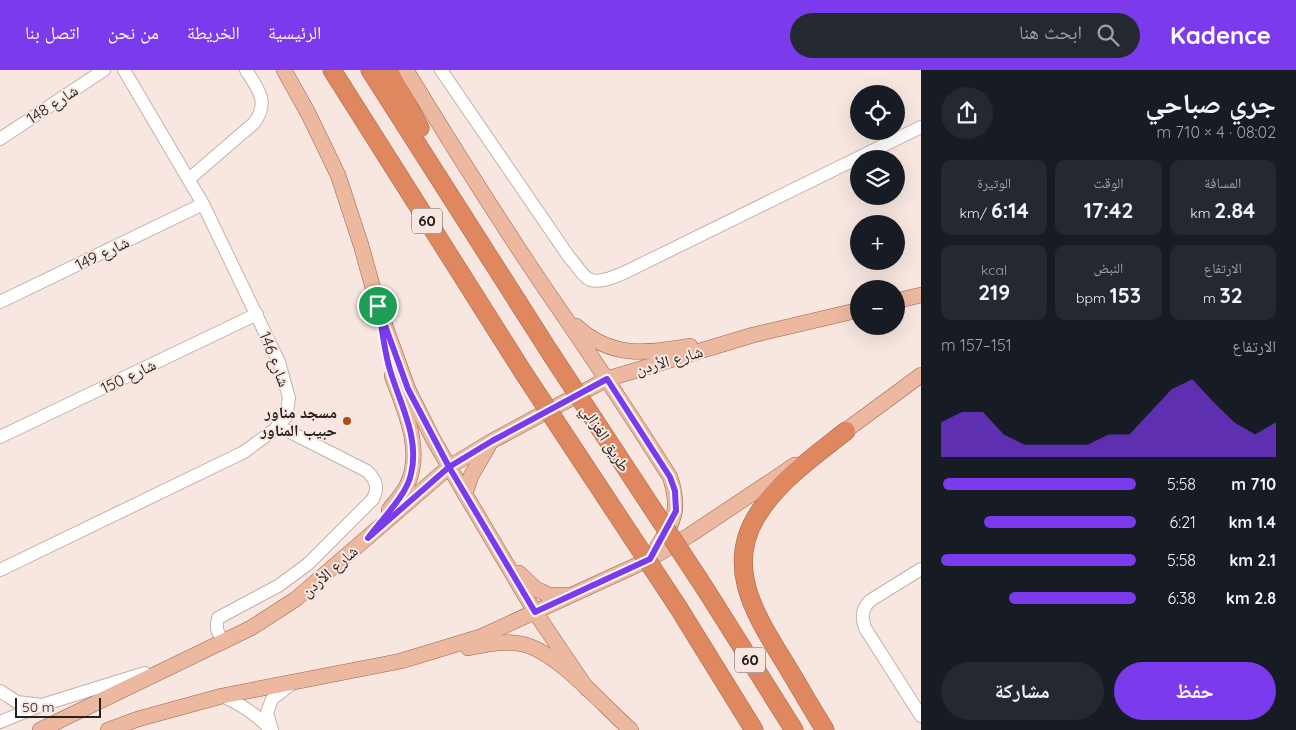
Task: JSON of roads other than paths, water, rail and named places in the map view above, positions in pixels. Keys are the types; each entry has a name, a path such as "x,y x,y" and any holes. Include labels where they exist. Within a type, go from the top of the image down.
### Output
{"highway":[{"name":"طريق الغزالي","path":"332,70 523,372 678,607 754,730"},
{"name":"طريق الغزالي","path":"370,70 551,354 706,590 794,730"},
{"path":"388,70 488,256"},
{"path":"825,730 758,618 743,573 742,557 745,541 754,519 772,496 801,467 846,431"}],"main road":[{"path":"284,70 308,113 338,175 361,245 378,306 408,389 449,467 499,552 535,612 587,689"},
{"path":"406,70 458,155 670,477 675,491 676,511 650,559"},
{"path":"905,299 921,295"},
{"path":"557,304 577,328 600,343 627,352 652,352 753,336"},
{"path":"368,538 406,487 411,475 414,457 409,425 390,370 378,306"},
{"name":"شارع الأردن","path":"40,730 250,628 296,599 449,467 492,441 607,379 753,336 850,312"},
{"path":"400,661 480,637 650,559 690,536 846,431 921,375"},
{"path":"465,494 480,458 492,441"},
{"path":"499,552 536,589 549,596 569,595"},
{"path":"108,730 138,719 222,696 505,642 535,648 547,655 631,730"}],"street":[{"name":"شارع 148","path":"0,138 104,70"},
{"name":"شارع 146","path":"0,570 244,452 278,426 286,417 289,398 279,362 257,314 203,204 124,70"},
{"path":"189,179 254,123 259,116 262,98 246,70"},
{"path":"441,70 569,256 588,279 597,281 614,277 646,262 921,126"},
{"name":"شارع 149","path":"0,302 203,204"},
{"name":"شارع 150","path":"0,437 257,314"},
{"path":"224,642 217,632 218,618 278,586 308,564 373,499 377,491 375,479 367,471 278,426"},
{"path":"921,569 871,600 862,612 865,628 921,716"},
{"path":"0,722 42,705 181,663"},
{"path":"271,730 267,713 272,699 298,680"},
{"path":"0,692 17,702 42,705"},
{"path":"222,696 244,705 271,730"}],"place":[{"name":"مسجد مناور حبيب المناور","path":"347,421"}]}
